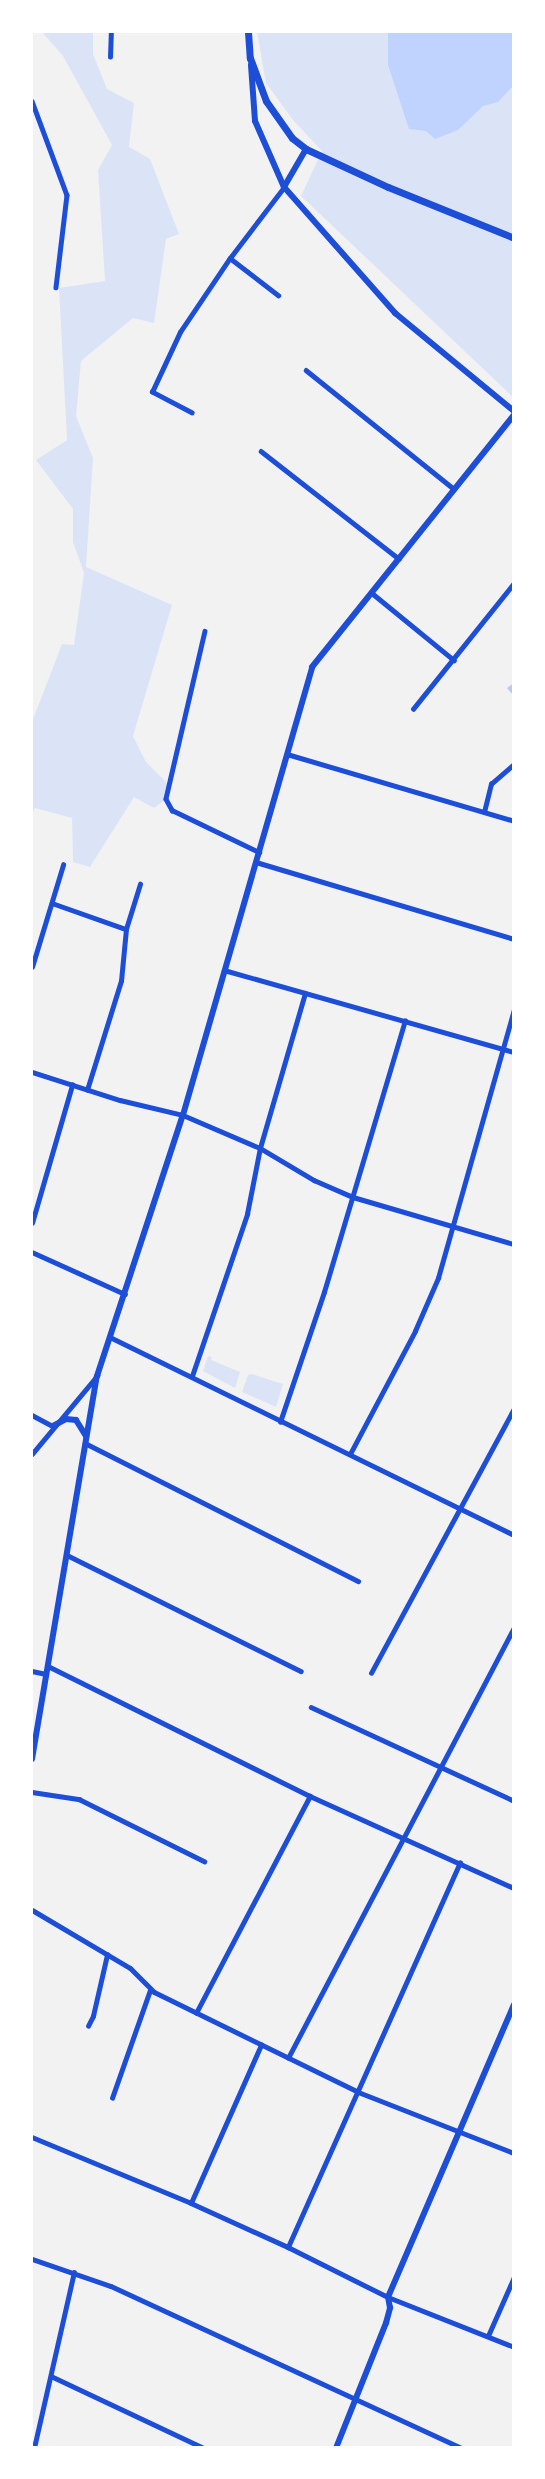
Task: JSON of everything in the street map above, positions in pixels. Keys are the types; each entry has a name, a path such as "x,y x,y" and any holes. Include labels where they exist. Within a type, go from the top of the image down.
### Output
{"main road":[{"path":"32,1759 97,1376 126,1295 183,1115 312,667 513,413 395,313 284,187 255,121 248,32"},
{"path":"250,58 266,101 292,138 306,149 388,187 513,238"},
{"path":"284,187 306,149"},
{"path":"53,1426 72,1419 79,1423 85,1440"},
{"path":"336,2448 386,2323 390,2308 388,2297 513,2005"}],"street":[{"path":"110,57 111,32"},
{"path":"32,101 67,195 56,287"},
{"path":"192,412 152,392 180,332 230,258 284,187"},
{"path":"230,258 278,295"},
{"path":"306,370 454,489"},
{"path":"261,451 399,559"},
{"path":"412,709 454,660 513,583"},
{"path":"372,593 454,660"},
{"path":"205,631 166,793 168,805 177,812 259,852"},
{"path":"287,754 513,821"},
{"path":"484,812 491,784 513,764"},
{"path":"256,862 513,939"},
{"path":"32,967 63,865"},
{"path":"87,1090 121,981 126,929 140,884"},
{"path":"52,903 126,929"},
{"path":"224,970 513,1052"},
{"path":"192,1376 246,1214 260,1148 305,993"},
{"path":"350,1454 429,1303 513,1010"},
{"path":"280,1422 324,1292 405,1021"},
{"path":"32,1072 72,1086 183,1115 260,1148 314,1180 353,1197 451,1228 513,1244"},
{"path":"32,1222 72,1086"},
{"path":"32,1252 126,1295"},
{"path":"110,1337 513,1535"},
{"path":"32,1455 53,1426 97,1376"},
{"path":"371,1673 513,1408"},
{"path":"32,1415 53,1426"},
{"path":"85,1440 358,1581"},
{"path":"67,1555 301,1671"},
{"path":"288,2058 513,1628"},
{"path":"48,1666 310,1796 513,1888"},
{"path":"32,1671 46,1674"},
{"path":"311,1707 513,1801"},
{"path":"32,1792 79,1799 204,1861"},
{"path":"196,2013 310,1796"},
{"path":"288,2247 460,1863"},
{"path":"32,1910 130,1968 150,1990 358,2092 513,2153"},
{"path":"88,2026 93,2016 107,1955"},
{"path":"111,2098 150,1990"},
{"path":"191,2203 261,2045"},
{"path":"32,2137 191,2203 288,2247 388,2297 513,2347"},
{"path":"32,2259 111,2286 462,2448"},
{"path":"34,2448 74,2272"},
{"path":"488,2336 513,2277"},
{"path":"51,2376 204,2448"}],"shaded area":[{"path":"42,32 93,32 93,54 107,89 134,103 129,147 150,159 179,234 166,239 154,323 133,318 81,361 76,416 93,458 86,567 172,605 133,736 146,762 168,784 166,799 154,808 134,797 90,867 73,862 72,818 35,808 32,814 32,722 62,644 74,645 84,573 73,542 73,509 36,460 67,440 59,288 105,281 98,170 112,145 63,56"},
{"path":"257,32 513,32 513,397 301,196 322,151 293,120 266,83"},
{"path":"208,1356 212,1357 211,1360 240,1372 235,1388 203,1371"},
{"path":"252,1374 283,1384 276,1407 242,1392 248,1375"}],"water":[{"path":"388,32 513,32 513,86 498,102 483,106 458,130 435,139 426,131 409,129 388,65"}],"building":[{"path":"514,683 514,696 507,688"}]}
